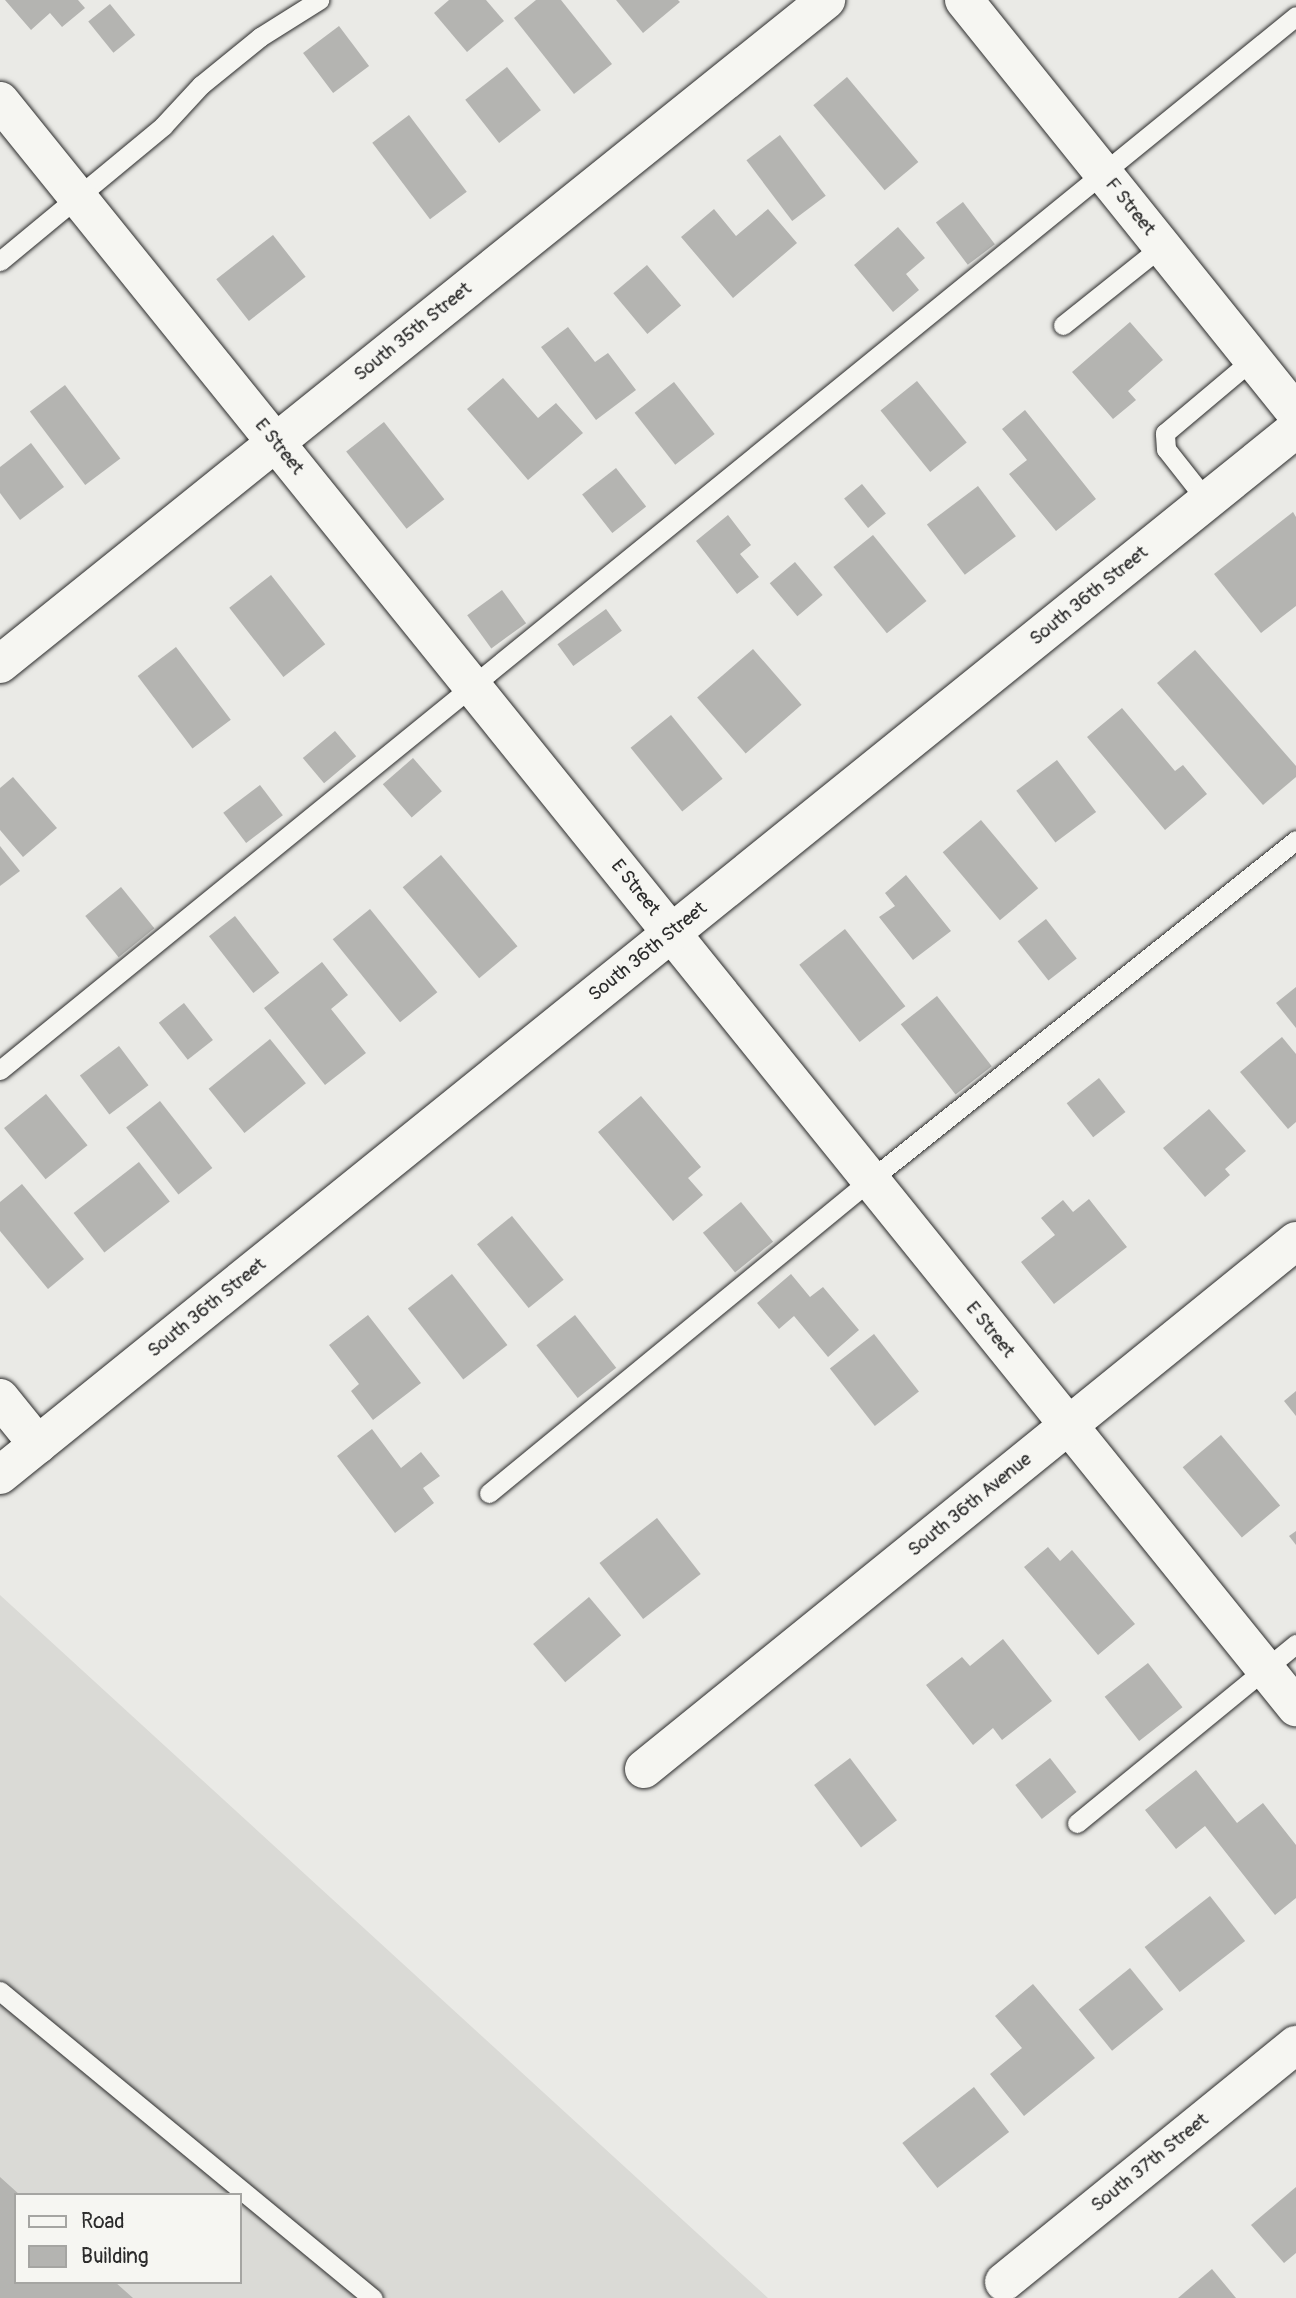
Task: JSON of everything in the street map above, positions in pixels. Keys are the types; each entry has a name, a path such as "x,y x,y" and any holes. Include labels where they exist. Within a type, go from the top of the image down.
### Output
{"street":[{"name":"South 35th Street","path":"0,664 826,0"},
{"name":"F Street","path":"964,0 1296,413"},
{"name":"E Street","path":"0,101 1296,1707"},
{"name":"South 36th Street","path":"0,1475 1296,429"},
{"name":"South 36th Avenue","path":"644,1769 1296,1241"},
{"path":"0,1398 38,1445"},
{"name":"South 37th Street","path":"1004,2281 1296,2045"}],"lane":[{"path":"0,261 163,126 201,85 260,37 319,0"},
{"path":"0,1070 1296,16"},
{"path":"1063,325 1162,246"},
{"path":"1206,501 1166,449 1165,433 1252,359"},
{"path":"489,1493 870,1180 1296,841"},
{"path":"1077,1823 1296,1644"},
{"path":"0,1991 373,2298"}],"shaded area":[{"path":"0,1595 768,2298 0,2298"}],"building":[{"path":"5,0 78,0 85,8 62,27 50,13 31,30"},
{"path":"449,0 486,0 504,21 467,52 434,13"},
{"path":"536,0 561,0 612,64 574,94 514,18"},
{"path":"616,0 678,0 680,2 643,33"},
{"path":"110,4 135,35 113,53 88,22"},
{"path":"339,26 369,66 333,93 303,53"},
{"path":"507,67 541,110 499,143 465,100"},
{"path":"847,77 918,162 885,190 813,105"},
{"path":"409,115 467,192 430,219 372,143"},
{"path":"780,135 826,196 792,221 746,160"},
{"path":"963,202 995,244 968,265 936,222"},
{"path":"714,209 736,236 768,209 797,243 733,298 681,237"},
{"path":"898,227 925,258 906,274 919,290 893,312 854,265"},
{"path":"273,235 306,277 249,321 216,279"},
{"path":"647,265 681,306 647,334 613,293"},
{"path":"1130,322 1163,360 1128,391 1136,400 1113,419 1072,372"},
{"path":"568,327 595,362 608,353 636,390 596,420 541,347"},
{"path":"503,378 538,418 556,403 583,433 528,480 467,409"},
{"path":"917,381 967,442 930,472 880,411"},
{"path":"674,382 715,434 675,465 635,413"},
{"path":"65,385 120,458 85,485 30,411"},
{"path":"1025,410 1096,499 1056,531 1009,474 1027,460 1002,429"},
{"path":"384,422 444,499 407,529 346,452"},
{"path":"31,443 64,487 20,520 0,493 0,467"},
{"path":"616,468 646,507 612,533 582,494"},
{"path":"862,484 886,514 868,528 844,498"},
{"path":"978,486 1016,536 965,575 927,525"},
{"path":"1293,512 1296,517 1296,606 1261,633 1214,574"},
{"path":"728,515 751,545 740,554 759,577 737,594 696,541"},
{"path":"873,535 926,601 887,633 833,567"},
{"path":"795,562 823,595 797,616 770,583"},
{"path":"271,575 325,644 283,677 229,608"},
{"path":"502,590 526,623 491,648 467,615"},
{"path":"606,609 622,631 573,666 557,644"},
{"path":"176,647 231,720 192,749 138,676"},
{"path":"753,649 802,705 746,753 697,698"},
{"path":"1195,650 1296,766 1296,777 1263,805 1157,683"},
{"path":"1122,708 1175,771 1183,765 1207,794 1165,830 1087,737"},
{"path":"671,715 723,779 682,811 631,748"},
{"path":"335,731 356,756 324,783 303,758"},
{"path":"413,758 442,791 412,817 383,784"},
{"path":"1057,760 1096,812 1055,843 1016,791"},
{"path":"13,777 57,828 23,857 0,830 0,788"},
{"path":"260,785 283,815 246,843 223,813"},
{"path":"981,820 1038,888 1000,920 943,852"},
{"path":"0,846 20,871 0,886"},
{"path":"441,855 517,946 479,978 403,887"},
{"path":"906,875 951,931 913,960 879,917 895,906 885,893"},
{"path":"121,887 154,928 119,957 85,916"},
{"path":"370,909 437,992 400,1022 333,939"},
{"path":"235,916 279,973 253,993 209,936"},
{"path":"1046,919 1077,958 1048,981 1018,941"},
{"path":"845,929 905,1006 860,1042 799,965"},
{"path":"322,962 348,995 331,1009 366,1053 325,1085 264,1008"},
{"path":"1296,987 1296,1028 1276,1003"},
{"path":"937,996 992,1066 956,1094 901,1024"},
{"path":"184,1003 213,1040 188,1060 159,1023"},
{"path":"1282,1037 1296,1054 1296,1122 1288,1129 1240,1072"},
{"path":"270,1039 306,1083 244,1133 209,1089"},
{"path":"119,1046 148,1085 109,1115 80,1075"},
{"path":"1099,1078 1125,1112 1093,1137 1067,1103"},
{"path":"46,1094 88,1145 46,1179 4,1128"},
{"path":"641,1096 701,1167 688,1178 703,1195 673,1221 598,1132"},
{"path":"160,1101 212,1168 178,1194 126,1127"},
{"path":"1209,1109 1246,1151 1225,1169 1230,1175 1205,1197 1163,1148"},
{"path":"139,1162 170,1201 104,1253 74,1213"},
{"path":"22,1184 84,1259 48,1289 0,1231 0,1202"},
{"path":"1089,1199 1127,1247 1054,1304 1021,1262 1055,1235 1041,1218 1063,1200 1073,1212"},
{"path":"741,1202 773,1242 735,1272 703,1233"},
{"path":"512,1216 564,1280 529,1308 477,1244"},
{"path":"452,1274 507,1345 463,1379 408,1308"},
{"path":"791,1274 810,1297 823,1287 859,1330 828,1357 794,1316 779,1329 757,1303"},
{"path":"368,1315 421,1383 373,1420 351,1391 359,1384 329,1345"},
{"path":"575,1315 616,1368 578,1398 536,1345"},
{"path":"874,1334 919,1392 875,1426 830,1368"},
{"path":"1296,1391 1296,1416 1284,1401"},
{"path":"372,1429 401,1468 421,1452 440,1476 423,1488 434,1503 395,1533 337,1456"},
{"path":"1221,1435 1280,1505 1242,1538 1183,1467"},
{"path":"657,1518 701,1574 643,1619 599,1563"},
{"path":"1296,1531 1296,1545 1289,1536"},
{"path":"1048,1547 1060,1561 1072,1550 1135,1624 1098,1655 1024,1567"},
{"path":"589,1597 621,1635 565,1682 533,1644"},
{"path":"1003,1639 1052,1701 1002,1740 993,1728 973,1745 926,1685 962,1657 970,1666"},
{"path":"1148,1663 1182,1707 1139,1741 1105,1697"},
{"path":"850,1758 897,1820 861,1847 814,1785"},
{"path":"1050,1758 1076,1792 1042,1819 1015,1785"},
{"path":"1196,1770 1237,1823 1263,1803 1296,1845 1296,1898 1275,1915 1205,1826 1176,1849 1145,1810"},
{"path":"1210,1896 1245,1941 1180,1992 1145,1947"},
{"path":"1130,1968 1163,2009 1112,2051 1079,2010"},
{"path":"1033,1984 1095,2058 1024,2116 990,2074 1022,2048 995,2016"},
{"path":"974,2087 1009,2132 937,2188 902,2143"},
{"path":"0,2177 18,2193 14,2193 14,2284 117,2284 133,2298 0,2298"},
{"path":"1296,2187 1296,2253 1284,2263 1251,2225"},
{"path":"1212,2269 1236,2298 1178,2298"}]}
